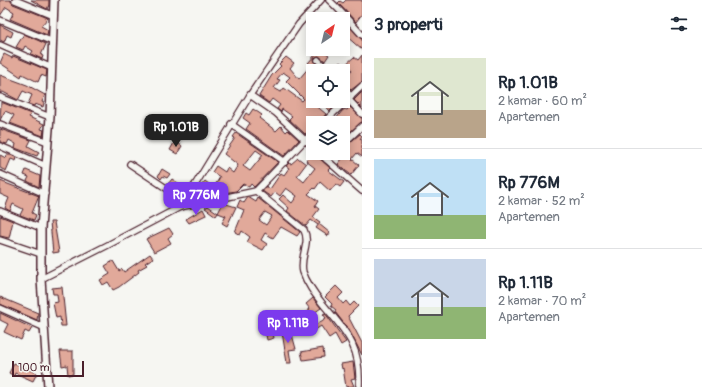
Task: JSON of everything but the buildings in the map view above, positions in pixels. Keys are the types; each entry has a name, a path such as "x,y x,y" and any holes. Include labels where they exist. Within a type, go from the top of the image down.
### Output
{"main road":[{"path":"48,387 43,327 41,228 45,194 50,117 54,0"}],"street":[{"path":"15,0 54,16"},
{"path":"180,207 250,95 299,24 321,0"},
{"path":"329,0 342,12 345,18 362,35"},
{"path":"0,20 53,42"},
{"path":"0,45 52,68"},
{"path":"318,60 322,64"},
{"path":"362,86 350,98 362,114"},
{"path":"41,278 180,207 202,201 256,191 305,140 276,113 250,95"},
{"path":"0,97 50,117"},
{"path":"331,116 339,108"},
{"path":"0,124 48,142"},
{"path":"231,124 285,162"},
{"path":"350,137 362,126"},
{"path":"0,146 46,166"},
{"path":"327,160 362,191"},
{"path":"130,164 184,200"},
{"path":"0,174 45,194"},
{"path":"256,191 298,224 306,235 307,238 301,262 303,271 312,291 344,330 356,349 360,387"},
{"path":"0,211 41,228"},
{"path":"0,240 41,254"},
{"path":"0,308 43,327"}]}
